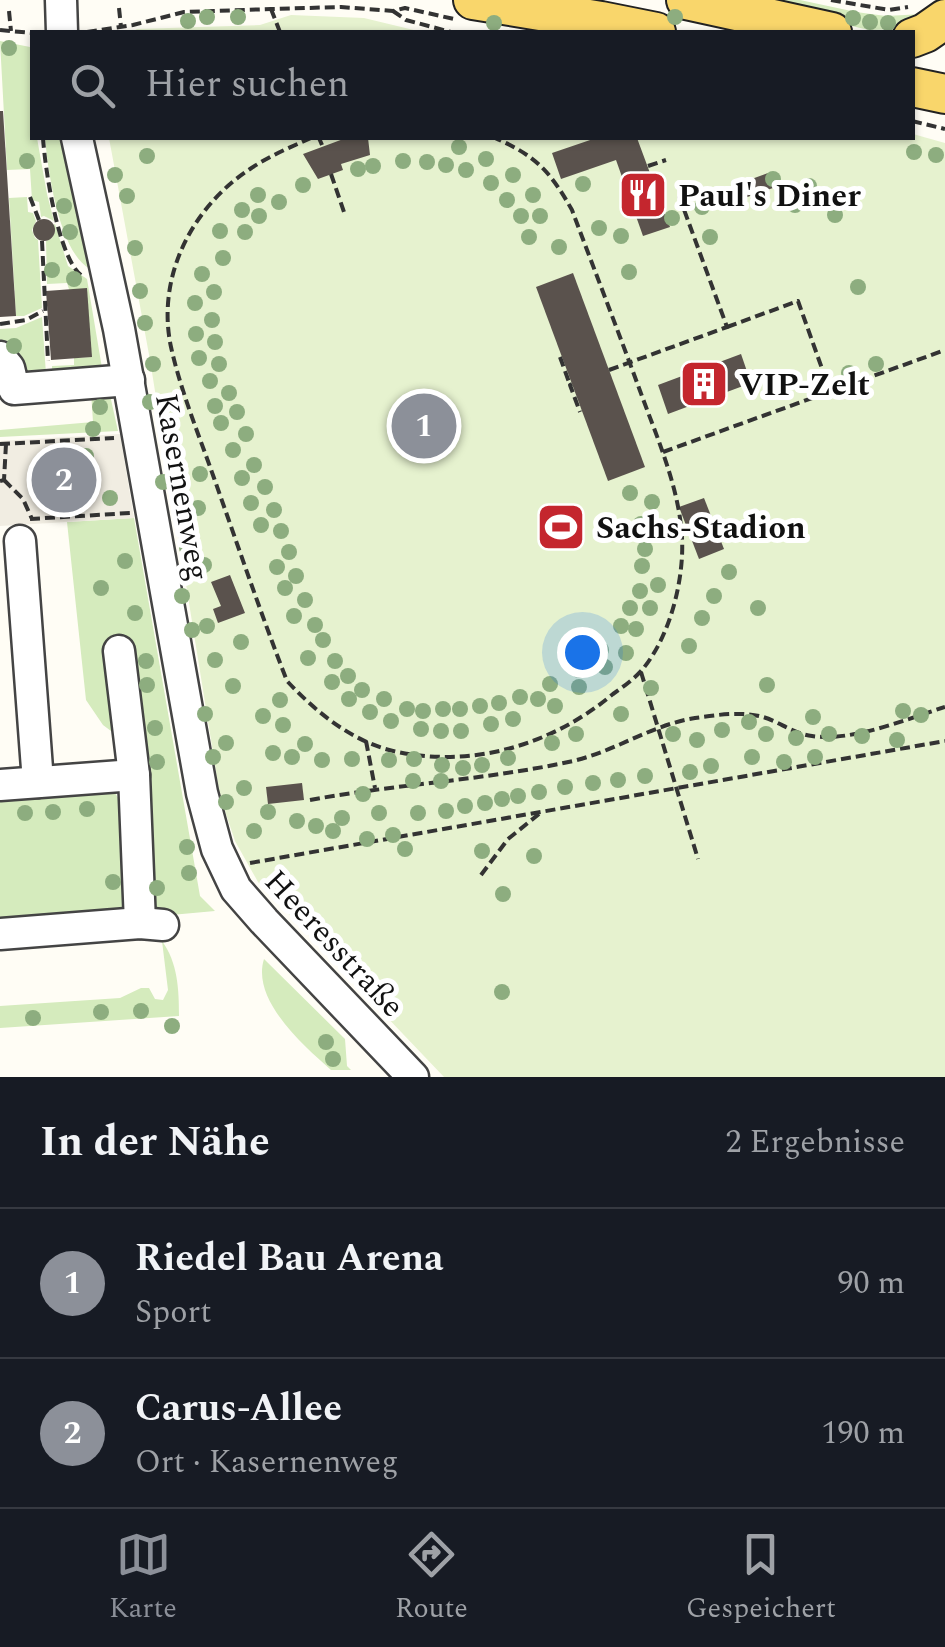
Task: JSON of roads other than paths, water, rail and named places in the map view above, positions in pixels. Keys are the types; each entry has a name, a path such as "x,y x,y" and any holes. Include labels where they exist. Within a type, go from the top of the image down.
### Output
{"main road":[{"path":"473,0 646,30"},
{"path":"686,0 823,30"},
{"path":"915,52 945,59"},
{"path":"915,88 945,94"}],"street":[{"path":"61,0 62,30"},
{"name":"Kasernenweg","path":"77,140 129,380 202,793 221,858"},
{"path":"0,357 9,368 14,388 129,380"},
{"path":"22,527 38,782"},
{"path":"0,934 152,924 119,651"},
{"path":"0,784 134,775"},
{"name":"Heeresstraße","path":"221,858 236,888 264,922 413,1077"}],"place":[{"name":"Paul's Diner","path":"643,195"},
{"name":"VIP-Zelt","path":"704,384"},
{"name":"Riedel Bau Arena","path":"424,426"},
{"name":"Carus-Allee","path":"64,480"},
{"name":"Sachs-Stadion","path":"561,527"}]}
